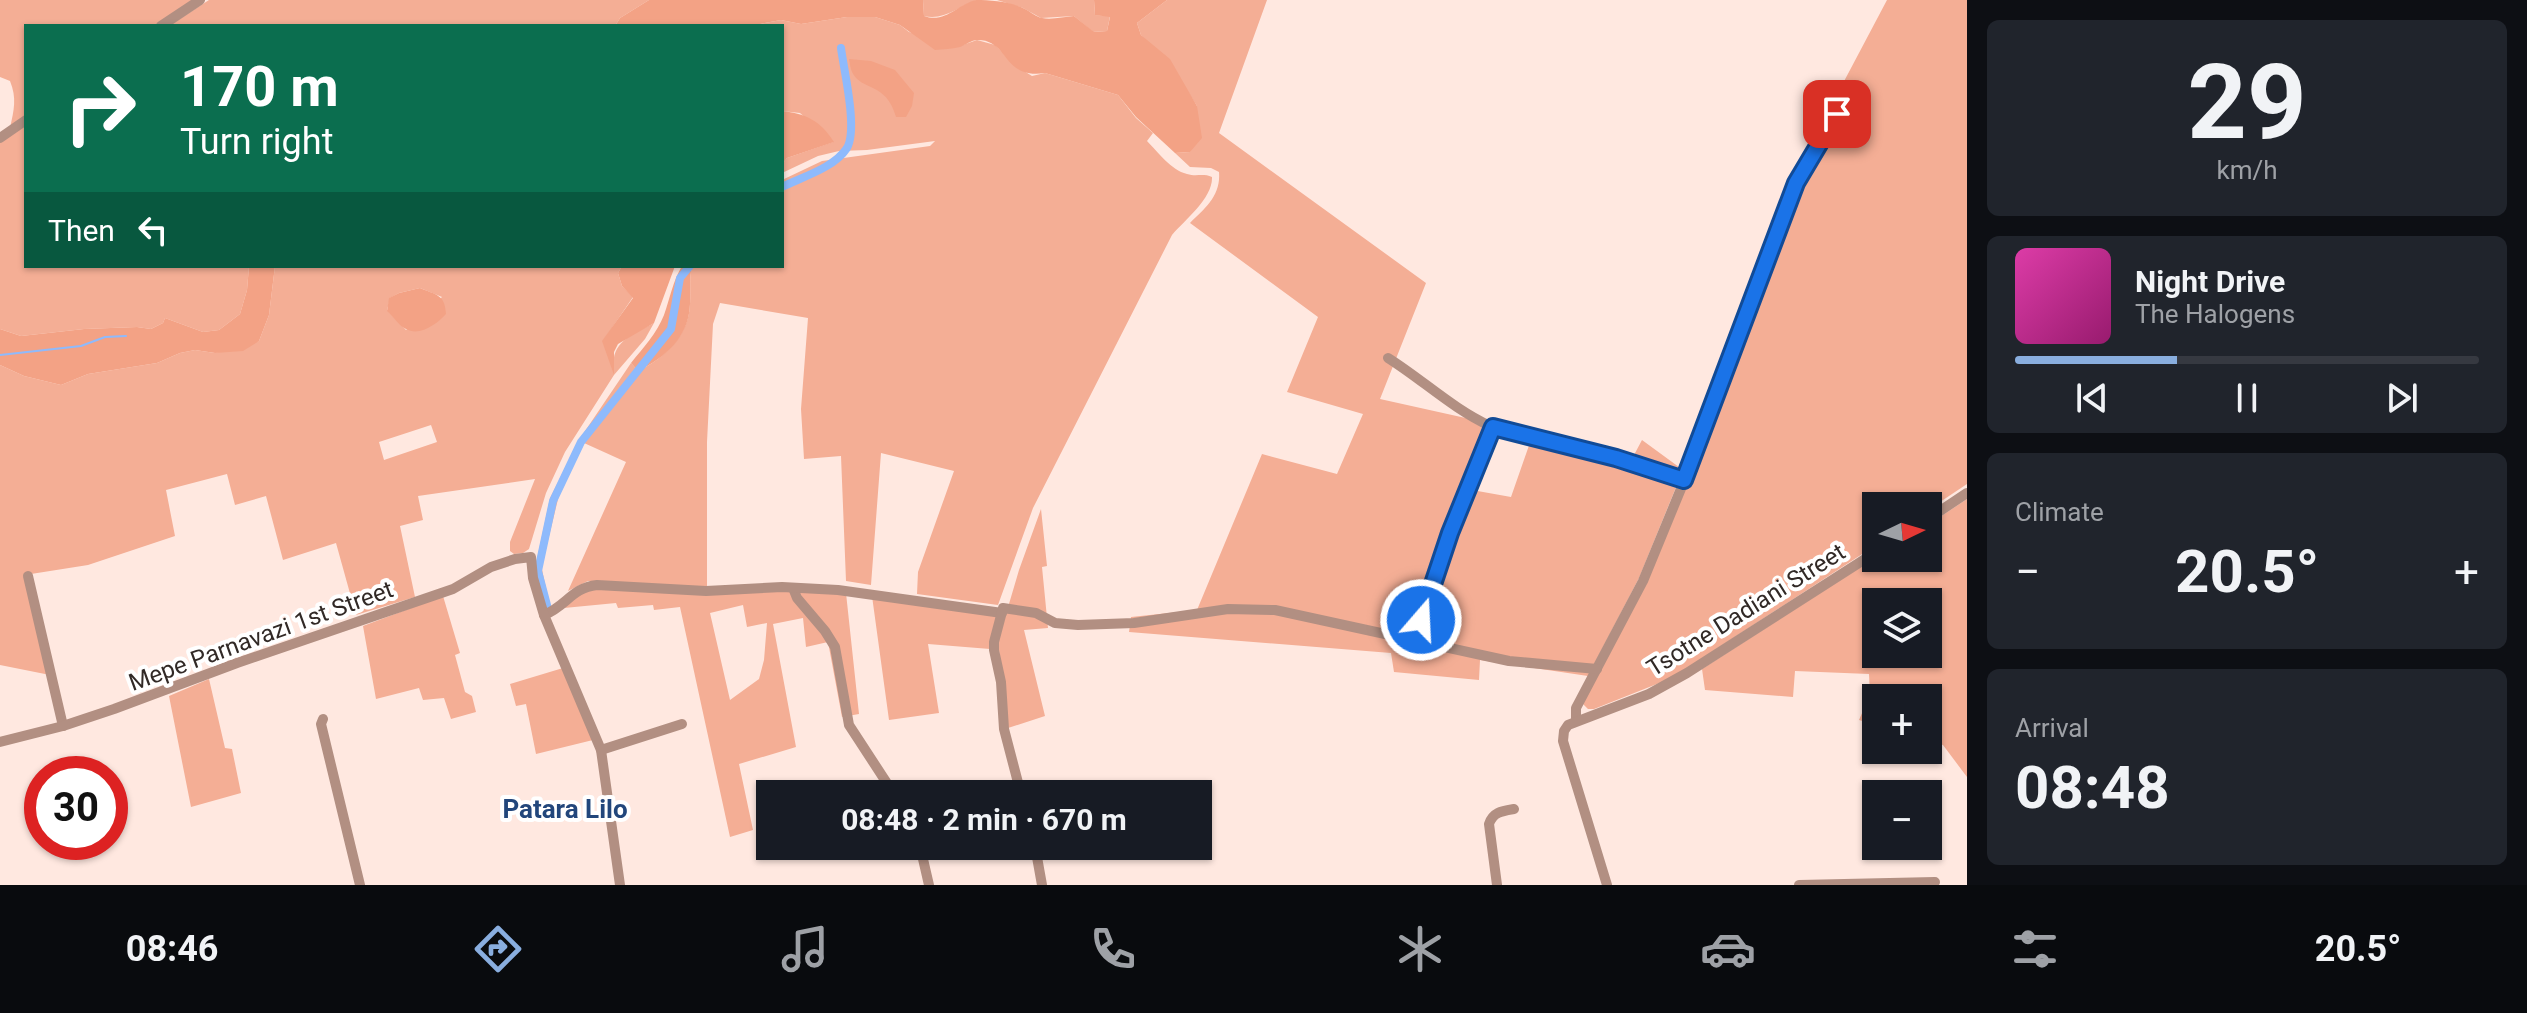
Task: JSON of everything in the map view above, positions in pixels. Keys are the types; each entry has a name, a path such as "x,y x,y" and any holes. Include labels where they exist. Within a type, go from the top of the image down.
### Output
{"street":[{"path":"164,24 200,0"},
{"path":"1607,885 1563,741 1564,731 1576,721 1576,708 1643,581 1796,183 1848,99"},
{"path":"0,138 24,121"},
{"path":"1388,358 1435,389 1452,405 1493,427 1616,458 1684,480"},
{"path":"1414,639 1450,533 1493,427"},
{"path":"1942,510 1967,493"},
{"name":"Mepe Parnavazi 1st Street","path":"0,742 63,726 453,589 491,567 515,559 531,557 533,578 544,615"},
{"name":"Tsotne Dadiani Street","path":"1576,721 1649,694 1687,673 1862,561"},
{"path":"28,576 63,726"},
{"path":"620,885 601,750 544,615 560,609 574,592 584,586 706,591 793,588 873,593 1036,613 1055,623 1078,625 1134,623 1228,609 1262,609 1509,661 1597,669"},
{"path":"793,588 797,598 835,647 849,725 885,780"},
{"path":"1002,610 994,650 1001,682 1004,729 1017,780"},
{"path":"323,719 321,724 360,885"},
{"path":"601,750 682,724"},
{"path":"1497,885 1489,824 1498,812 1514,809"},
{"path":"923,860 929,885"},
{"path":"1038,860 1042,885"},
{"path":"1799,885 1935,882"}],"shaded area":[{"path":"0,0 194,0 158,24 24,24 24,118 10,128 14,110 12,87 10,81 0,77"},
{"path":"209,0 649,0 620,18 616,24 172,24"},
{"path":"649,0 923,0 924,16 932,18 945,16 969,2 989,0 1014,5 1042,18 1074,16 1094,32 1107,31 1110,17 1095,15 1094,0 1167,0 1137,23 1141,35 1170,59 1197,106 1202,138 1190,152 1175,153 1136,117 1118,95 1045,73 1021,71 987,41 975,40 960,47 935,50 900,25 875,17 847,17 801,24 781,20 760,24 616,24 620,18"},
{"path":"923,0 977,0 945,15 931,17 924,16"},
{"path":"997,0 1094,0 1095,15 1110,16 1107,31 1093,32 1074,16 1041,18 1023,8"},
{"path":"1167,0 1267,0 1219,133 1426,283 1380,399 1497,425 1472,490 1511,497 1533,434 1634,455 1642,440 1683,470 1639,578 1588,676 1480,660 1479,680 1394,672 1391,653 1129,632 1131,617 1197,610 1262,454 1337,474 1363,414 1287,392 1318,317 1190,223 1215,195 1219,172 1211,168 1190,167 1175,153 1190,152 1197,106 1183,84 1141,35 1137,23"},
{"path":"1887,0 1967,0 1967,484 1942,501 1942,492 1862,492 1862,554 1672,678 1588,709 1583,704 1649,574 1801,184 1835,122 1845,110 1832,104"},
{"path":"847,17 875,17 900,25 909,32 957,47 977,40 995,45 1013,64 1032,76 1045,73 1118,95 1153,133 1147,141 1170,165 1187,174 1212,177 1208,193 1172,235 1033,508 998,605 917,594 918,572 954,471 881,453 871,585 846,581 841,456 804,459 801,409 808,318 720,303 713,324 707,442 707,587 588,581 568,591 626,462 584,443 560,491 541,563 549,607 545,609 534,573 550,498 581,437 631,363 638,371 648,366 666,352 680,335 689,315 692,268 784,268 784,179 822,161 930,146 935,141 839,151 818,156 784,172 787,158 833,142 800,113 784,111 784,24 760,24 781,20 801,24"},
{"path":"849,59 871,61 895,70 914,93 906,117 896,117 892,106 880,92 856,78"},
{"path":"784,111 812,119 834,142 784,162"},
{"path":"24,125 24,268 249,268 240,314 219,330 203,332 165,318 163,323 151,329 84,329 21,336 0,329 0,142"},
{"path":"249,268 275,268 269,315 259,341 243,351 215,353 195,350 157,363 88,374 61,385 24,376 0,365 0,329 21,336 84,329 151,329 163,323 165,318 203,332 219,330 240,314"},
{"path":"275,268 621,268 618,273 622,286 633,297 603,341 614,369 619,345 654,323 645,339 614,375 565,452 546,493 529,549 523,553 510,551 510,542 535,479 418,496 423,520 400,526 415,597 356,615 336,543 283,560 266,496 235,505 227,474 166,490 175,536 88,565 31,574 55,676 0,665 0,365 24,376 61,385 88,374 157,363 180,353 195,350 215,353 259,341 269,315","holes":["420,288 442,297 406,330 387,310 390,298","431,425 437,442 384,460 379,442"]},
{"path":"621,268 674,268 654,323 618,344 614,352 614,375 602,341 633,298 622,286 618,273"},
{"path":"681,268 692,268 689,316 685,326 674,345 638,371 631,363 661,322"},
{"path":"420,288 442,299 446,314 428,328 411,331 401,326 387,311 389,298"},
{"path":"1967,499 1967,777 1942,745 1942,684 1869,684 1869,674 1795,671 1793,697 1705,690 1702,669 1862,566 1862,572 1942,572 1942,516"},
{"path":"1041,509 1047,566 1042,567 1048,628 1024,630 1045,716 1008,728 998,641"},
{"path":"586,588 846,593 859,714 842,717 828,642 806,647 803,618 773,624 796,747 739,764 753,830 730,837 680,607 654,610 653,605 618,608 616,603 564,608","holes":["743,605 747,627 767,623 764,660 759,679 730,700 710,613"]},
{"path":"443,596 460,653 455,655 465,692 472,696 476,712 451,719 444,698 423,700 419,688 376,699 363,626"},
{"path":"872,596 997,616 990,649 928,644 939,713 889,720"},
{"path":"563,668 593,740 536,754 526,704 516,706 510,684"},
{"path":"209,679 225,748 232,749 241,793 191,807 169,696"}],"waterway":[{"path":"784,186 826,166 847,148 851,114 841,48"},
{"path":"547,605 538,571 553,501 581,442 671,329 680,278 688,268"},
{"path":"0,355 81,346 105,337 126,336"}],"district":[{"name":"Patara Lilo","path":"565,809"}],"route":[{"path":"1421,620 1450,533 1493,427 1616,458 1684,480 1796,183 1837,114"}]}
